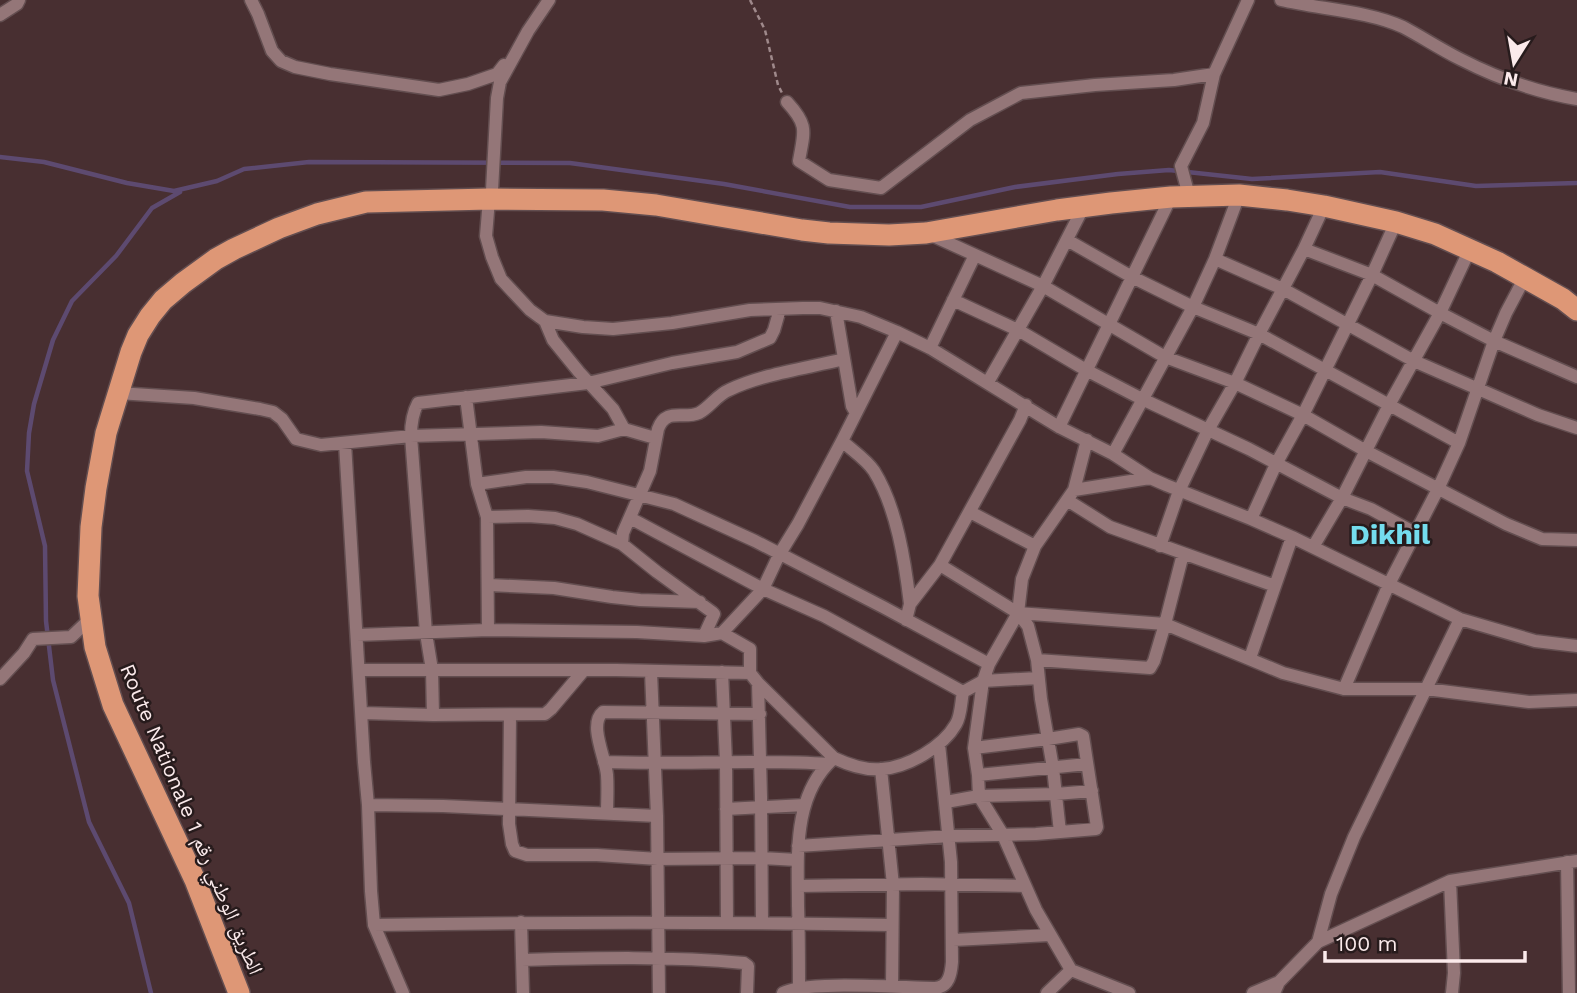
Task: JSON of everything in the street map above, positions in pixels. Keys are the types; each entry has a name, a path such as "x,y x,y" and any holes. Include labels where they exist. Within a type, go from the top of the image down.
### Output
{"highway":[{"name":"Route Nationale الطريق الوطني رقم 1","path":"239,993 195,880 113,705 95,646 88,596 90,527 106,433 138,335 163,299 216,259 234,249 317,214 366,202 490,195 656,205 769,226 830,233 889,235 926,233 1084,206 1180,196 1239,195 1324,206 1435,234 1525,277 1577,310"}],"street":[{"path":"0,15 19,0"},
{"path":"251,0 272,51 281,61 295,67 330,74 439,90 496,75 520,46"},
{"path":"549,0 500,82 496,99 486,236 501,279 530,310 545,321 613,329 672,323 750,310 780,309 820,309 861,317 930,348 1150,478 1292,537 1460,619 1535,641 1577,646"},
{"path":"1059,426 1132,277 1180,196 1181,166 1203,123 1214,74 1248,0"},
{"path":"1281,0 1392,23 1463,60 1527,88 1577,99"},
{"path":"787,102 800,116 804,132 799,161 829,180 881,188 970,120 1021,93 1214,74"},
{"path":"1113,454 1193,307 1239,195"},
{"path":"988,382 1043,286 1084,206"},
{"path":"1160,546 1179,491 1208,429 1235,383 1324,206"},
{"path":"1251,519 1396,222"},
{"path":"926,233 1043,286 1165,357 1235,383 1303,415 1506,524 1542,539 1577,540"},
{"path":"1067,240 1132,277 1193,307 1259,334 1459,443"},
{"path":"1304,249 1372,275 1494,341 1577,377"},
{"path":"1313,547 1342,498 1440,313 1470,249"},
{"path":"930,348 975,254"},
{"path":"1214,259 1283,289 1414,360 1538,415 1577,428"},
{"path":"1344,690 1389,584 1459,443 1494,341 1525,277"},
{"path":"953,300 1018,330 1142,399 1208,429 1342,498 1371,509 1415,533"},
{"path":"433,715 432,670 426,633 411,436 414,410 418,403 588,383 672,363 737,352 770,338 780,309"},
{"path":"836,311 852,406 856,413"},
{"path":"545,321 554,340 588,383 613,409 624,429"},
{"path":"357,635 488,630 704,636 722,633 763,589 897,332"},
{"path":"622,544 623,533 650,471 660,423 665,418 670,415 694,415 702,412 720,394 740,385 844,359"},
{"path":"118,393 194,398 273,412 282,419 296,439 321,445 411,436 541,432 597,436 624,429 655,438"},
{"path":"466,397 477,484 488,517 488,630"},
{"path":"910,604 940,565 1026,405"},
{"path":"842,440 873,469 891,511 906,569 910,604 906,620"},
{"path":"1087,440 1071,495 1035,546 1023,579 1018,613 989,664 983,681 974,748 979,796 1003,835 1036,910 1071,970 1129,993"},
{"path":"345,443 364,762 369,805 374,925 403,993"},
{"path":"477,484 526,477 553,477 587,482 674,504 755,541 989,664"},
{"path":"1071,495 1150,478"},
{"path":"1071,495 1110,527 1275,586"},
{"path":"970,512 1035,546"},
{"path":"488,517 555,518 577,524 622,544 714,614 704,636"},
{"path":"630,518 763,589 824,616 962,692"},
{"path":"1250,658 1292,537"},
{"path":"1037,660 1150,668 1165,624 1183,554"},
{"path":"940,565 1018,613 1028,626 1037,660 1060,832"},
{"path":"489,585 554,588 631,599 701,602"},
{"path":"1018,613 1165,624 1283,673 1344,690 1426,690 1529,702 1577,700"},
{"path":"0,679 33,639 71,637 90,619"},
{"path":"1318,942 1331,894 1354,837 1460,619"},
{"path":"722,633 750,649 760,714 762,922"},
{"path":"359,670 722,672 754,678 831,761"},
{"path":"362,713 545,714 584,670"},
{"path":"651,672 657,816 659,993"},
{"path":"722,672 726,762 727,922"},
{"path":"962,692 983,681 1038,678"},
{"path":"604,762 655,764 831,761 881,769 894,767 934,749 947,738 958,722 962,692"},
{"path":"607,814 607,777 597,722 603,712 760,714"},
{"path":"510,715 509,824 515,851 527,855 797,860"},
{"path":"798,846 1096,830 1083,736 1079,734 974,748"},
{"path":"783,993 799,987 942,988 949,979 953,940 953,884 939,744"},
{"path":"799,987 797,860 801,819 810,790 831,761"},
{"path":"978,775 1087,764"},
{"path":"881,769 893,885 892,986"},
{"path":"946,802 979,796 1091,791"},
{"path":"369,805 657,816"},
{"path":"726,809 804,805"},
{"path":"1253,993 1276,988 1318,942 1450,881 1572,861 1573,966 1569,993"},
{"path":"1450,881 1454,973 1452,993"},
{"path":"798,886 1025,886"},
{"path":"374,925 521,922 799,922 892,925"},
{"path":"521,922 523,993"},
{"path":"953,940 1051,935"},
{"path":"522,960 659,958 747,964 747,993"},
{"path":"1047,993 1071,970"}],"path":[{"path":"750,0 765,30 778,85 787,102"}],"waterway":[{"path":"0,157 44,162 127,183 174,191 217,181 244,169 309,162 570,163 724,184 850,207 921,207 1015,187 1169,170 1252,179 1380,172 1476,186 1577,183"},
{"path":"151,993 129,903 89,822 53,680 46,621 45,546 27,471 34,404 53,340 72,301 116,256 152,208 180,192"}],"district":[{"name":"Dikhil","path":"1390,534"}]}
